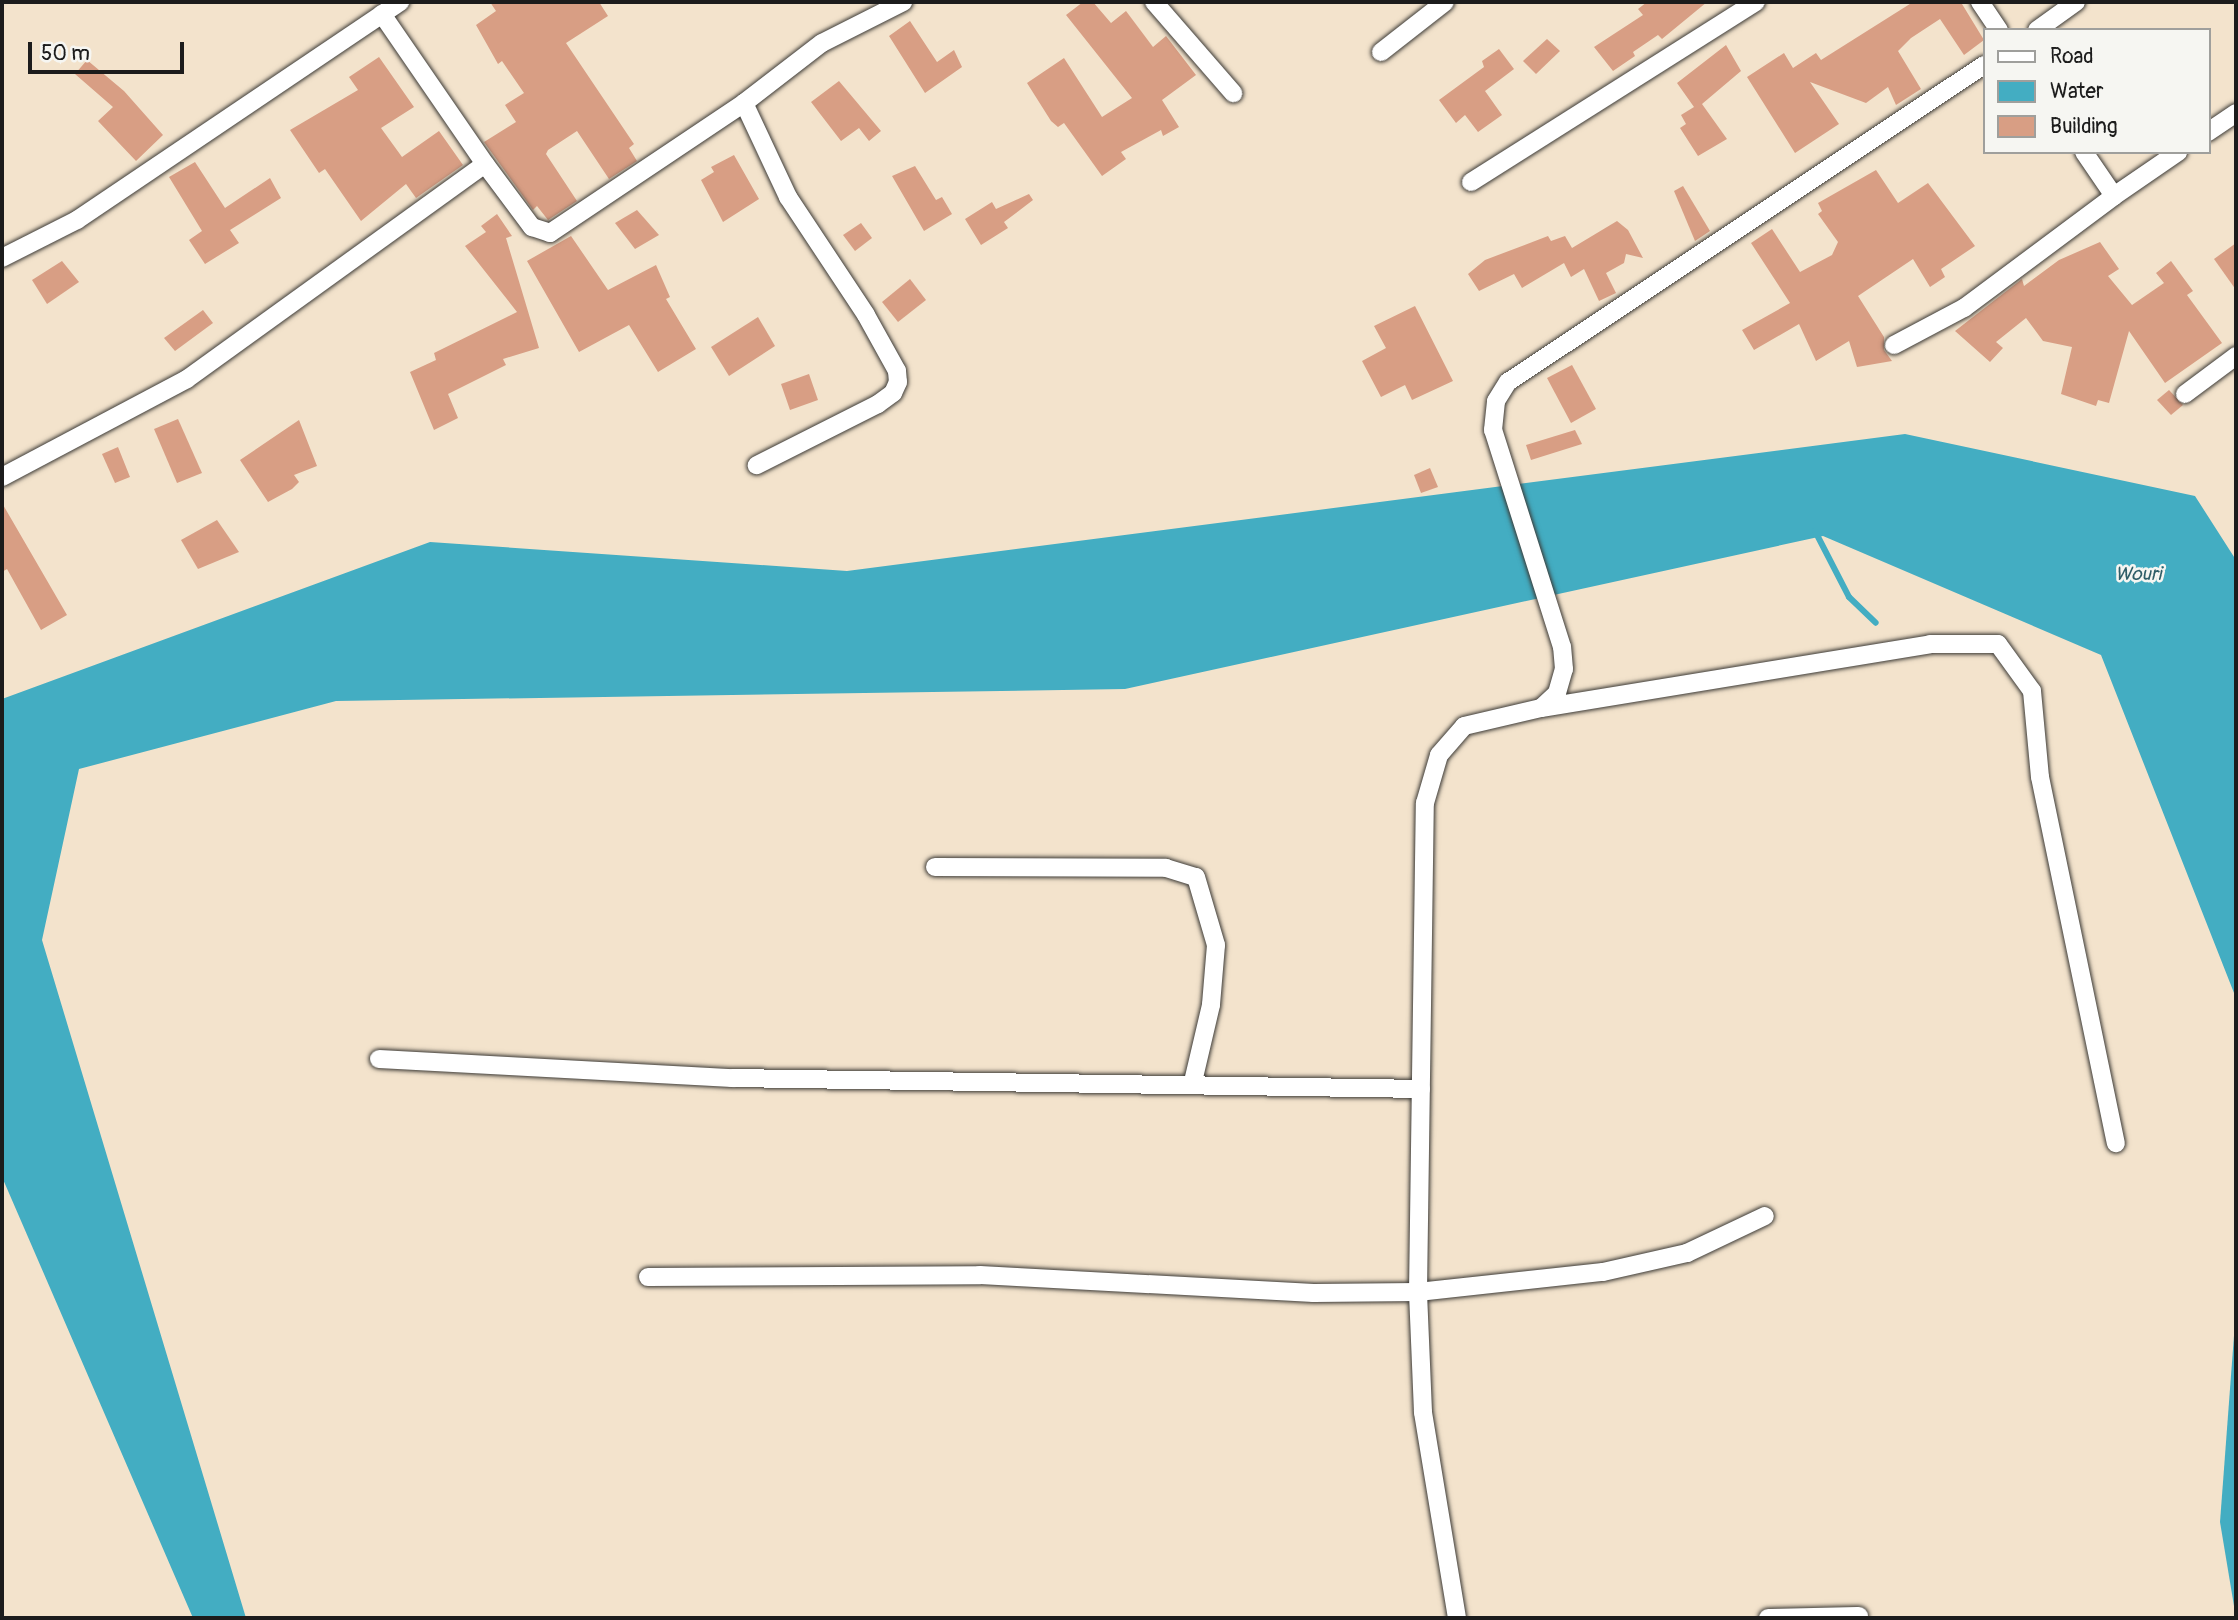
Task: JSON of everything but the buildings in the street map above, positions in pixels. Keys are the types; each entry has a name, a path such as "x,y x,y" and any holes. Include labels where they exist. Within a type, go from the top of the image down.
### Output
{"street":[{"path":"2,258 77,220 401,2"},
{"path":"382,14 485,164 532,227 550,233 744,103 822,43 903,2"},
{"path":"1154,2 1233,93"},
{"path":"1381,52 1445,2"},
{"path":"1471,182 1756,2"},
{"path":"1980,2 1998,28"},
{"path":"2040,28 2076,2"},
{"path":"1541,708 1557,693 1564,669 1562,647 1493,430 1496,401 1508,382 1982,66"},
{"path":"744,103 788,197 866,315 897,371 898,382 893,393 878,404 757,465"},
{"path":"2210,131 2236,113"},
{"path":"2085,154 2113,196"},
{"path":"1894,345 1964,308 2113,196 2175,154"},
{"path":"2,477 187,379 485,164"},
{"path":"2185,394 2236,356"},
{"path":"1458,1618 1423,1412 1418,1292 1425,803 1439,755 1464,726 1541,708 1930,644 1998,644 2032,691 2040,777 2116,1143"},
{"path":"935,867 1166,868 1196,877 1216,946 1211,1005 1193,1082"},
{"path":"379,1059 732,1078 1193,1082 1421,1089"},
{"path":"648,1278 980,1275 1314,1293 1418,1292 1603,1272 1686,1253 1765,1216"},
{"path":"1768,1618 1859,1616"}],"water":[{"name":"Wouri","path":"1905,434 2195,496 2236,560 2236,998 2101,655 1823,536 1125,689 336,701 79,769 42,940 246,1618 193,1618 2,1177 2,699 430,542 847,571"},
{"path":"2236,1309 2236,1618 2220,1522"}],"waterway":[{"path":"1815,531 1849,597 1876,623"}]}
